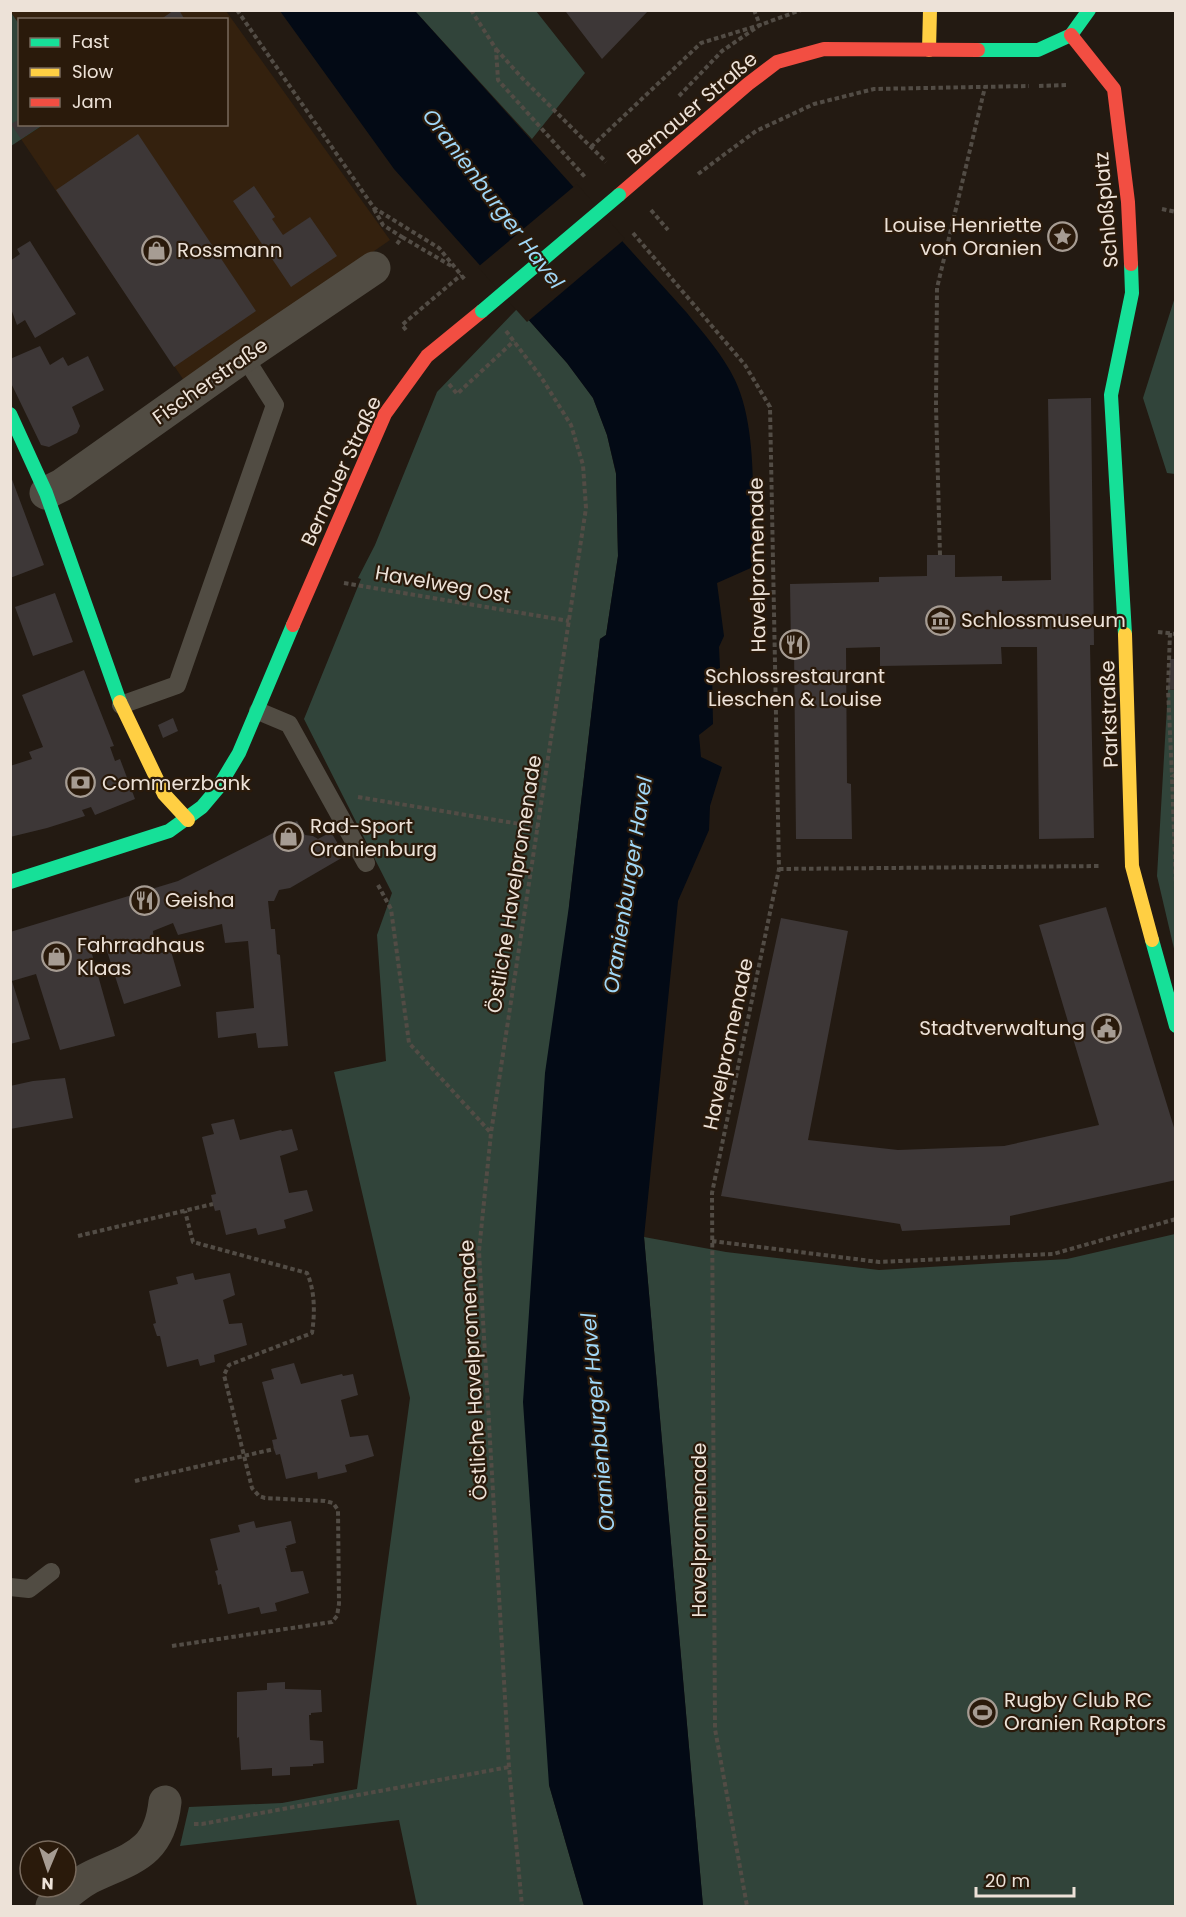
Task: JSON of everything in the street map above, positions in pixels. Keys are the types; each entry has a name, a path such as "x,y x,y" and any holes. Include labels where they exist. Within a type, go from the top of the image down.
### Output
{"main road":[{"path":"930,10 929,50 1038,50 1071,35 1089,10"},
{"name":"Schloßplatz","path":"1071,35 1114,89 1128,202 1132,293 1111,396"},
{"name":"Bernauer Straße","path":"10,882 169,831 188,820 208,802 225,781 258,711 313,577 385,414 427,356 777,62 824,49 929,50"},
{"name":"Parkstraße","path":"1111,396 1125,626 1131,866 1176,1026"},
{"path":"10,414 46,493 121,705 164,794 188,820"}],"street":[{"name":"Fischerstraße","path":"46,493 62,485 244,356 374,268"},
{"path":"52,1906 87,1879 119,1866 147,1848 164,1813"}],"lane":[{"path":"121,705 177,685 275,405 244,356"},
{"path":"258,711 289,724 366,863"},
{"path":"10,1587 29,1589 51,1572"}],"path":[{"path":"471,10 496,49 606,162"},
{"path":"591,147 701,43 760,25 754,10"},
{"path":"981,10 1013,10"},
{"path":"496,49 498,80 585,177"},
{"path":"689,181 756,131 814,104 874,89 1074,85"},
{"path":"940,555 936,406 937,288 985,87"},
{"path":"645,214 660,202"},
{"path":"656,215 669,230"},
{"name":"Havelpromenade","path":"633,233 745,365 770,407 779,869 712,1193 715,1730 747,1906"},
{"path":"402,237 457,270"},
{"path":"409,333 402,326 461,275"},
{"path":"449,384 457,394 514,341"},
{"path":"442,392 456,377"},
{"path":"340,592 348,573"},
{"name":"Havelweg Ost","path":"313,577 569,621"},
{"name":"Östliche Havelpromenade","path":"522,1906 509,1767 480,1251 491,1133 569,621"},
{"path":"1170,633 1168,689 1174,775 1176,888"},
{"path":"328,791 538,827"},
{"path":"366,863 391,909 409,1043 491,1133"},
{"path":"779,869 1131,866"},
{"path":"78,1236 213,1204"},
{"path":"172,1646 332,1622 338,1616 339,1604 338,1510 333,1503 325,1501 265,1498 259,1496 252,1488 224,1375 229,1365 312,1333 315,1318 312,1283 307,1273 193,1242 185,1211"},
{"path":"712,1241 879,1262 1042,1255 1053,1254 1176,1219"},
{"path":"135,1481 274,1449"},
{"path":"164,1813 202,1824 509,1767"}],"shaded area":[{"path":"10,11 226,11 390,240 185,382 21,139 41,126 228,126 228,18 18,18 18,23"}],"green space":[{"path":"10,11 18,23 18,126 41,126 11,146"},
{"path":"415,11 536,11 585,73 532,139"},
{"path":"1175,297 1175,474 1167,473 1143,398"},
{"path":"518,308 567,363 593,398 607,435 616,474 618,556 606,635 600,639 569,906 549,1785 584,1906 417,1906 399,1820 180,1846 189,1807 282,1803 357,1789 410,1398 334,1072 386,1061 377,935 392,893 304,719 361,579 358,578 375,545 437,392"},
{"path":"1168,689 1175,690 1175,953 1157,876"},
{"path":"1175,1234 1175,1906 703,1906 644,1237 726,1252 879,1270 1067,1259"}],"water":[{"name":"Oranienburger Havel","path":"280,11 415,11 687,313 725,362 743,400 753,471 753,567 717,583 724,636 719,647 720,668 712,671 713,724 699,735 701,757 722,767 710,806 709,830 678,901 644,1237 703,1906 584,1906 549,1785 523,1402 545,1073 569,906 600,639 606,635 618,556 616,473 607,435 593,398 567,363 394,169"}],"pier":[{"path":"577,184 625,239 527,322 478,267"}],"building":[{"path":"174,10 179,10 184,18 163,18"},
{"path":"567,10 649,10 602,59 566,12"},
{"path":"18,120 18,126 40,126 21,139 11,124"},
{"name":"Rossmann","path":"138,134 256,311 174,367 56,190"},
{"path":"254,186 275,217 272,219 283,235 310,217 337,256 291,287 233,201"},
{"path":"30,241 76,314 35,338 25,320 17,325 10,306 10,261 20,254 17,249"},
{"path":"40,346 50,365 63,357 68,366 88,356 104,390 72,407 80,426 77,433 49,447 41,445 10,381 10,359"},
{"path":"1091,398 1094,645 1090,645 1094,838 1039,839 1037,647 1001,647 1002,664 880,666 880,647 846,648 847,783 851,784 852,839 796,839 794,647 791,647 790,584 879,582 879,577 927,576 927,555 955,555 955,577 1002,576 1002,581 1051,580 1048,399"},
{"path":"10,474 44,565 10,578"},
{"path":"55,593 73,642 33,656 15,607"},
{"path":"1170,659 1176,659 1176,690 1168,689"},
{"path":"84,670 114,746 110,747 115,761 120,759 135,799 95,815 91,807 82,810 85,816 10,837 10,766 32,759 29,752 43,747 22,695"},
{"path":"173,718 178,731 163,738 158,725"},
{"path":"297,821 305,835 318,839 331,832 345,856 290,888 279,890 274,901 268,901 271,929 275,929 277,954 280,955 288,1046 258,1048 256,1033 218,1038 216,1012 254,1008 248,941 225,943 222,924 178,935 173,923 153,931 155,954 171,951 181,986 124,1004 106,948 92,954 115,1036 60,1050 36,974 12,981 30,1039 10,1044 10,932 178,881"},
{"name":"Stadtverwaltung","path":"1106,907 1176,1134 1176,1180 1010,1216 1010,1225 902,1231 900,1224 721,1196 781,918 848,931 808,1140 898,1150 1004,1146 1099,1125 1039,925"},
{"path":"65,1078 73,1118 10,1129 10,1086"},
{"path":"234,1119 240,1140 292,1129 298,1150 280,1156 289,1193 307,1190 313,1211 284,1220 286,1228 258,1235 256,1228 226,1235 220,1210 215,1211 213,1204 211,1195 216,1194 202,1137 214,1134 211,1124"},
{"path":"193,1273 195,1280 230,1273 235,1295 223,1300 229,1324 242,1323 247,1345 214,1355 215,1362 200,1366 198,1359 167,1367 160,1336 157,1336 153,1324 156,1323 149,1291 178,1284 176,1277"},
{"path":"294,1363 301,1384 342,1374 343,1376 353,1374 358,1395 341,1400 350,1437 368,1435 374,1456 345,1465 347,1472 318,1479 317,1472 286,1479 280,1454 276,1455 274,1449 272,1440 277,1439 262,1382 274,1379 271,1369"},
{"path":"254,1521 256,1528 291,1521 296,1543 285,1548 291,1572 303,1571 309,1593 275,1603 277,1611 261,1614 259,1607 228,1614 221,1584 218,1585 215,1571 218,1570 210,1539 240,1532 238,1525"},
{"path":"285,1682 285,1689 321,1690 322,1712 309,1715 310,1740 323,1741 324,1763 290,1767 290,1775 272,1776 272,1768 241,1770 239,1737 237,1738 237,1692 267,1690 267,1683"}],"traffic: fast":[{"path":"978,50 1038,50 1071,35 1089,10"},
{"path":"482,311 619,195"},
{"path":"1125,634 1111,395 1132,293 1131,264"},
{"path":"10,414 46,493 120,702"},
{"path":"10,882 169,831 202,807 218,788 239,753 293,625"},
{"path":"1152,940 1176,1026"}],"traffic: slow":[{"path":"929,50 930,10"},
{"path":"1125,634 1132,866 1152,940"},
{"path":"120,702 164,794 188,820"}],"traffic: jam":[{"path":"1071,35 1114,89 1128,202 1131,264"},
{"path":"619,195 748,84 777,62 824,49 978,50"},
{"path":"293,625 385,414 427,356 482,311"}],"place":[{"name":"Louise Henriette von Oranien","path":"1063,236"},
{"name":"Rossmann","path":"156,250"},
{"name":"Schlossmuseum","path":"940,620"},
{"name":"Schlossrestaurant Lieschen & Louise","path":"795,645"},
{"name":"Commerzbank","path":"81,783"},
{"name":"Rad-Sport Oranienburg","path":"289,837"},
{"name":"Geisha","path":"144,900"},
{"name":"Fahrradhaus Klaas","path":"56,956"},
{"name":"Stadtverwaltung","path":"1106,1028"},
{"name":"Rugby Club RC Oranien Raptors","path":"983,1712"}]}
